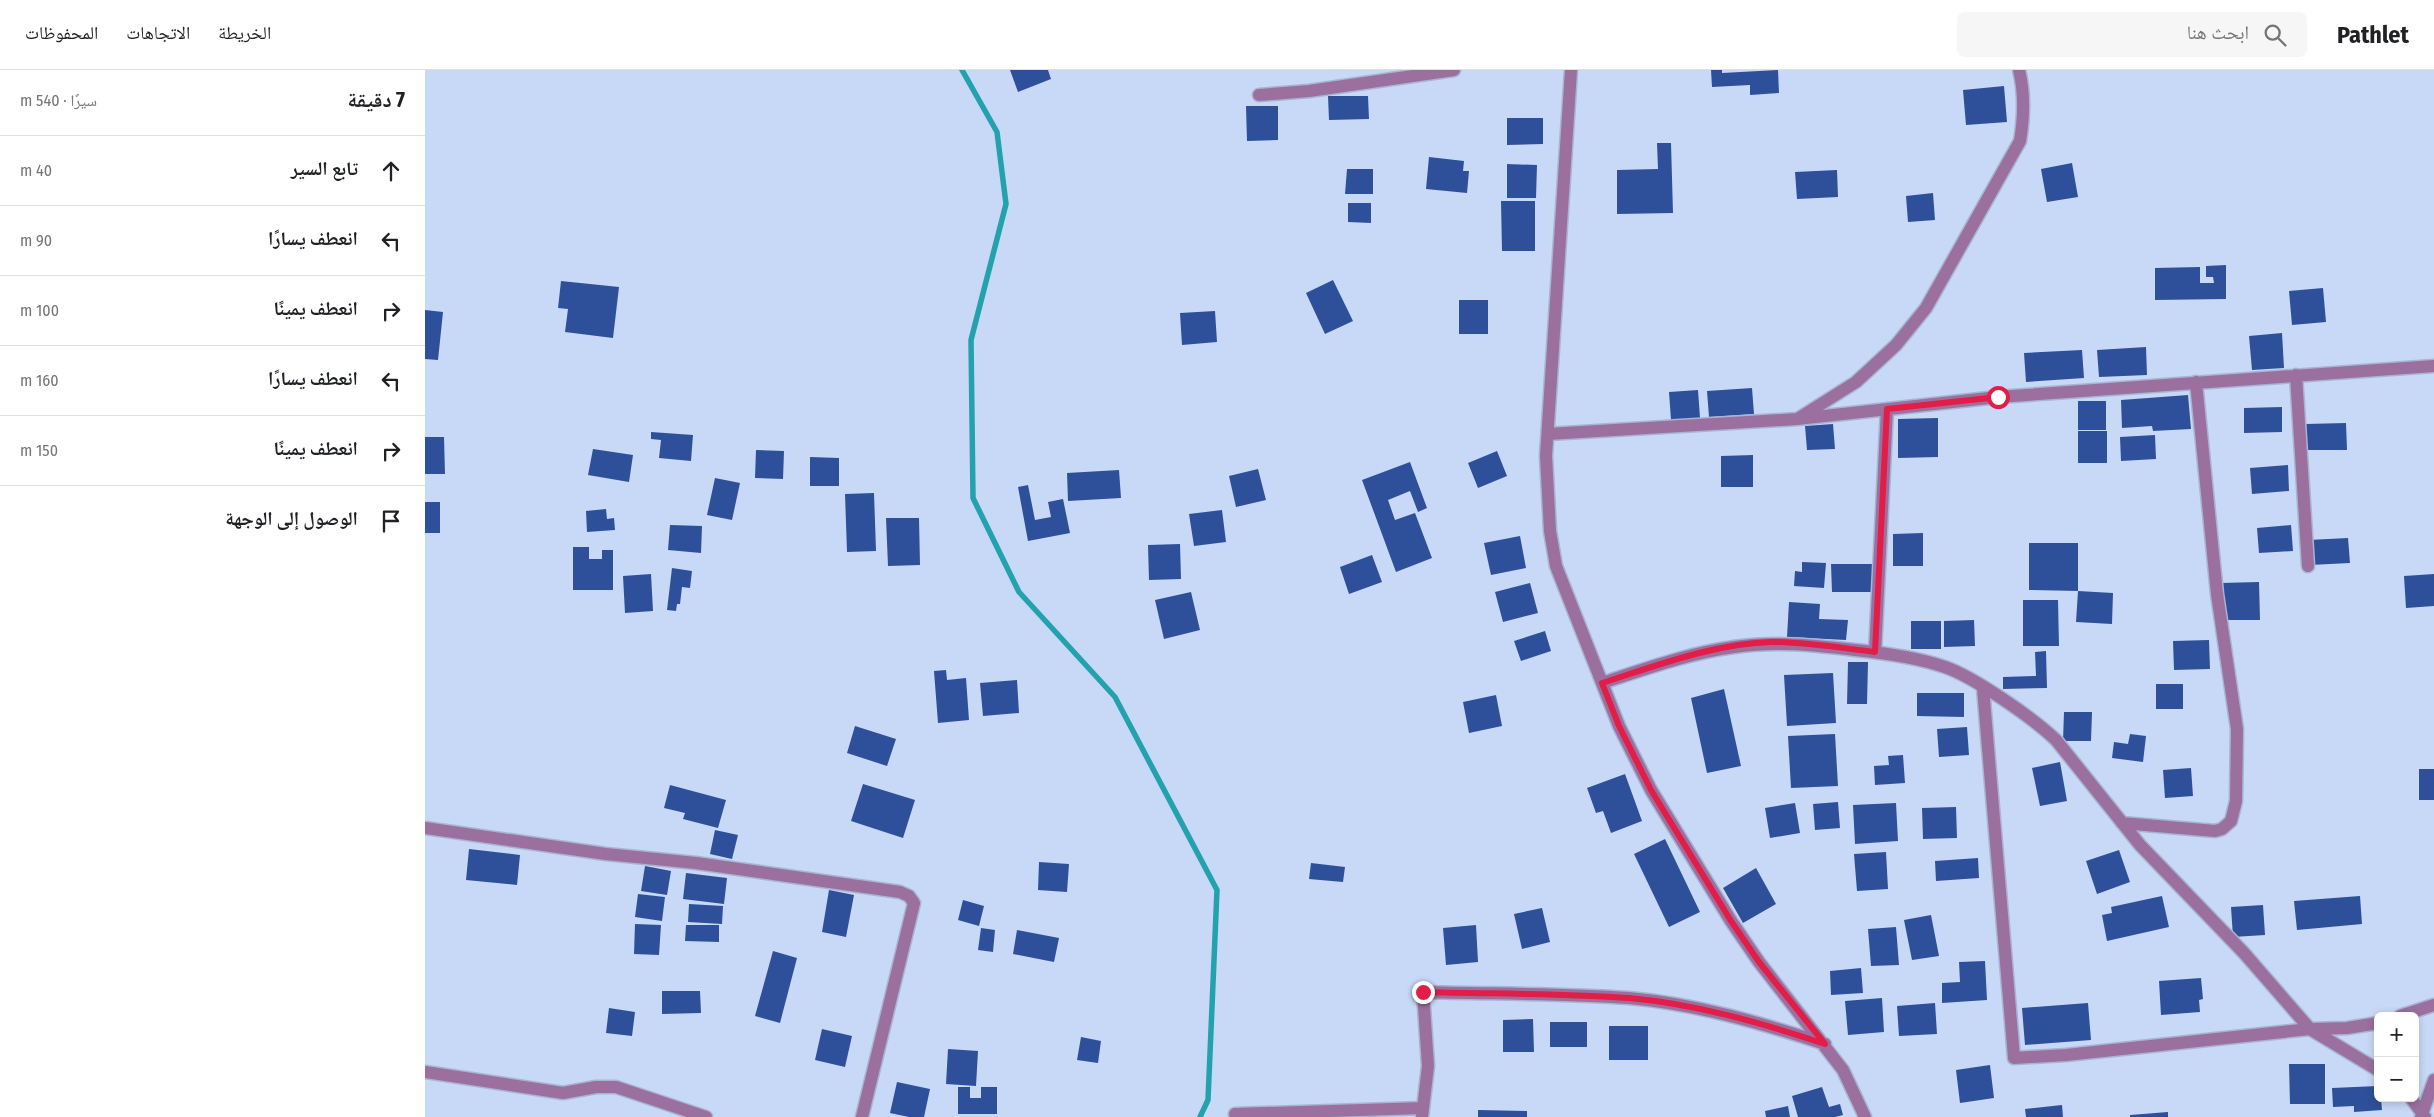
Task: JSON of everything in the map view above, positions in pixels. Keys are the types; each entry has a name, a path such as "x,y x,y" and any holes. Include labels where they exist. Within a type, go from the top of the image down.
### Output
{"street":[{"path":"1259,95 1309,91 1454,70"},
{"path":"1571,70 1548,434 1550,531 1556,566 1619,726 1651,790 1731,921 1759,962 1825,1044 1843,1070 1865,1117"},
{"path":"1797,420 1856,382 1896,345 1926,308 2020,141 2024,116 2022,83 2019,70"},
{"path":"1548,434 1797,420 1998,397 2434,366"},
{"path":"2296,375 2308,566"},
{"path":"2122,824 2215,831 2222,829 2231,821 2236,801 2237,729 2217,594 2196,382"},
{"path":"1875,652 1887,409"},
{"path":"1602,683 1666,662 1732,647 1771,642 1875,652 1917,659 1946,667 1983,688 2038,724 2056,740 2140,846 2244,953 2310,1029 2374,1068"},
{"path":"1983,688 2014,1058 2066,1055 2310,1029 2347,1028 2374,1024"},
{"path":"425,828 606,854 696,863 900,892 909,896 914,903 862,1117"},
{"path":"1235,1114 1423,1112 1428,1066 1423,992 1629,998 1724,1015 1772,1027 1825,1044"},
{"path":"2412,1012 2434,1005"},
{"path":"425,1072 563,1093 596,1087 616,1087 706,1117"},
{"path":"2423,1115 2434,1080"},
{"path":"2414,1102 2423,1115"}],"building":[{"path":"1010,70 1048,70 1051,79 1018,92"},
{"path":"1711,70 1722,70 1722,73 1778,70 1779,93 1750,95 1750,85 1712,87"},
{"path":"2004,86 2007,122 1966,125 1963,90"},
{"path":"1328,96 1368,96 1369,119 1329,120"},
{"path":"1246,106 1278,106 1278,140 1247,141"},
{"path":"1507,118 1543,118 1543,144 1507,145"},
{"path":"1657,143 1671,143 1673,213 1617,214 1617,170 1658,169"},
{"path":"1429,157 1464,161 1463,171 1469,171 1467,193 1426,189"},
{"path":"2072,163 2078,197 2047,202 2041,169"},
{"path":"1507,164 1537,165 1536,198 1507,198"},
{"path":"1347,169 1373,169 1373,194 1345,194"},
{"path":"1837,170 1838,197 1797,199 1795,172"},
{"path":"1933,193 1935,220 1908,222 1906,196"},
{"path":"1501,201 1535,201 1535,251 1502,251"},
{"path":"1348,203 1371,203 1371,223 1348,222"},
{"path":"2226,265 2226,299 2155,300 2155,268 2200,267 2200,283 2214,283 2213,277 2206,277 2206,266"},
{"path":"1333,280 1353,321 1325,334 1306,293"},
{"path":"561,281 619,287 613,338 565,332 568,309 558,308"},
{"path":"2323,288 2326,322 2292,325 2289,291"},
{"path":"1459,300 1488,300 1488,334 1459,334"},
{"path":"425,310 443,312 438,360 425,359"},
{"path":"1215,311 1217,342 1182,345 1180,313"},
{"path":"2282,333 2284,368 2252,370 2249,336"},
{"path":"2146,347 2147,375 2099,377 2097,350"},
{"path":"2082,350 2084,378 2026,382 2024,353"},
{"path":"1752,388 1754,414 1709,417 1707,391"},
{"path":"1698,390 1700,418 1671,420 1669,392"},
{"path":"2188,395 2191,429 2153,431 2152,426 2122,428 2121,400"},
{"path":"2078,401 2106,401 2106,430 2078,430"},
{"path":"2282,407 2282,432 2244,433 2244,408"},
{"path":"1938,418 1938,457 1898,458 1898,419"},
{"path":"2346,423 2347,450 2307,450 2306,424"},
{"path":"1833,424 1835,449 1807,450 1805,426"},
{"path":"2078,431 2107,431 2107,463 2078,463"},
{"path":"651,432 693,435 691,461 659,458 661,440 651,439"},
{"path":"2155,435 2156,459 2121,461 2120,437"},
{"path":"425,437 444,437 445,474 425,474"},
{"path":"593,449 633,455 629,482 588,475"},
{"path":"756,450 784,451 783,479 755,478"},
{"path":"1497,451 1507,476 1478,488 1468,463"},
{"path":"1753,455 1753,487 1721,487 1721,456"},
{"path":"810,457 839,458 839,486 810,486"},
{"path":"1410,462 1427,508 1418,512 1410,491 1388,500 1395,520 1415,513 1432,558 1396,572 1362,480"},
{"path":"2288,465 2289,491 2252,494 2250,468"},
{"path":"1258,469 1266,500 1236,507 1229,476"},
{"path":"1119,470 1121,498 1068,501 1067,473"},
{"path":"715,478 740,483 732,520 707,515"},
{"path":"1028,485 1035,520 1051,517 1048,502 1063,499 1070,533 1028,541 1018,487"},
{"path":"874,493 876,551 847,552 845,494"},
{"path":"425,502 440,502 440,533 425,533"},
{"path":"606,509 607,519 614,518 615,530 587,532 586,511"},
{"path":"1222,510 1226,542 1194,546 1189,514"},
{"path":"886,518 919,518 920,565 888,566"},
{"path":"670,525 702,526 701,553 668,550"},
{"path":"2291,525 2293,551 2259,553 2257,528"},
{"path":"1923,533 1923,566 1893,566 1893,534"},
{"path":"1520,536 1526,568 1491,575 1484,543"},
{"path":"2348,538 2350,563 2310,565 2308,540"},
{"path":"2029,543 2078,543 2078,591 2029,590"},
{"path":"1180,544 1181,579 1149,580 1148,545"},
{"path":"573,547 589,547 589,559 602,559 602,550 613,550 613,590 573,590"},
{"path":"1372,555 1382,582 1349,594 1340,567"},
{"path":"1802,562 1826,563 1824,588 1794,586 1795,571 1802,572"},
{"path":"1831,564 1873,564 1873,592 1832,592"},
{"path":"672,568 692,571 690,588 682,587 680,604 677,604 676,611 667,610"},
{"path":"651,574 653,611 625,613 623,576"},
{"path":"2434,574 2434,606 2406,608 2404,576"},
{"path":"2259,582 2260,620 2221,620 2221,583"},
{"path":"1530,583 1538,613 1503,622 1495,592"},
{"path":"2078,591 2113,593 2112,624 2076,622"},
{"path":"1191,592 1200,630 1164,639 1155,600"},
{"path":"2023,600 2058,600 2059,646 2023,646"},
{"path":"1789,602 1820,604 1819,619 1848,620 1846,640 1787,637"},
{"path":"1974,620 1975,646 1944,647 1944,621"},
{"path":"1911,621 1941,621 1941,649 1911,649"},
{"path":"1545,631 1551,651 1521,661 1514,641"},
{"path":"2209,640 2210,669 2174,670 2173,641"},
{"path":"2046,651 2047,688 2003,689 2003,677 2036,676 2035,652"},
{"path":"1848,662 1868,662 1867,704 1847,704"},
{"path":"946,670 947,680 966,678 969,720 938,723 934,671"},
{"path":"1833,673 1836,723 1787,726 1784,675"},
{"path":"1017,680 1019,713 983,716 980,683"},
{"path":"2156,684 2183,684 2183,709 2156,709"},
{"path":"1724,689 1741,766 1707,773 1691,698"},
{"path":"1917,693 1964,693 1964,717 1917,716"},
{"path":"1496,695 1502,726 1469,733 1463,702"},
{"path":"2064,712 2092,712 2091,741 2063,741"},
{"path":"855,726 896,739 887,766 847,753"},
{"path":"1967,727 1969,755 1939,757 1937,729"},
{"path":"1835,734 1838,786 1791,788 1788,736"},
{"path":"2130,734 2146,736 2143,762 2112,758 2114,742 2128,744"},
{"path":"1903,755 1905,783 1875,785 1874,766 1889,765 1888,756"},
{"path":"2060,762 2067,801 2040,806 2032,768"},
{"path":"2191,768 2193,796 2165,798 2163,770"},
{"path":"2419,769 2434,769 2434,800 2419,800"},
{"path":"1625,774 1642,821 1611,833 1603,811 1596,813 1587,788"},
{"path":"863,784 915,800 903,838 851,821"},
{"path":"670,785 726,800 718,828 683,819 685,813 664,808"},
{"path":"1838,802 1840,828 1815,830 1813,804"},
{"path":"1795,803 1800,833 1770,838 1765,808"},
{"path":"1896,803 1898,841 1855,844 1853,805"},
{"path":"1956,807 1957,838 1923,839 1922,808"},
{"path":"715,830 738,835 732,859 710,854"},
{"path":"1665,839 1700,912 1669,927 1634,854"},
{"path":"469,849 520,855 517,885 466,880"},
{"path":"2119,850 2130,882 2097,894 2086,861"},
{"path":"1886,852 1888,889 1857,891 1854,854"},
{"path":"1978,858 1979,878 1936,881 1935,861"},
{"path":"1039,862 1069,864 1067,892 1038,890"},
{"path":"1311,863 1345,867 1343,882 1309,879"},
{"path":"645,866 671,871 667,895 641,891"},
{"path":"1756,868 1776,904 1743,923 1723,888"},
{"path":"686,873 727,878 724,904 683,899"},
{"path":"829,890 854,895 846,937 822,932"},
{"path":"638,894 665,897 662,921 635,917"},
{"path":"2162,896 2169,927 2107,941 2102,915 2112,913 2111,907"},
{"path":"2360,896 2362,924 2297,930 2294,901"},
{"path":"963,900 984,906 979,926 958,920"},
{"path":"689,904 723,906 722,924 688,922"},
{"path":"2263,905 2265,935 2233,937 2231,907"},
{"path":"1542,908 1550,942 1522,949 1514,914"},
{"path":"1931,915 1939,956 1912,960 1904,920"},
{"path":"635,924 661,925 659,955 634,954"},
{"path":"686,925 719,925 719,942 685,941"},
{"path":"1476,925 1478,962 1446,965 1443,928"},
{"path":"1896,927 1899,965 1871,966 1868,929"},
{"path":"981,928 995,930 993,952 978,950"},
{"path":"1017,930 1059,938 1054,962 1013,954"},
{"path":"773,951 797,958 780,1023 755,1016"},
{"path":"1985,961 1987,1000 1942,1003 1942,983 1960,982 1959,962"},
{"path":"1861,968 1863,993 1831,995 1830,971"},
{"path":"2201,978 2203,999 2199,1000 2200,1012 2161,1015 2159,981"},
{"path":"662,991 700,991 701,1013 662,1014"},
{"path":"1882,998 1884,1032 1848,1035 1845,1001"},
{"path":"1935,1003 1937,1034 1899,1036 1897,1006"},
{"path":"2088,1003 2091,1040 2025,1045 2022,1008"},
{"path":"609,1008 635,1012 632,1036 606,1033"},
{"path":"1533,1019 1534,1052 1503,1052 1503,1020"},
{"path":"1550,1022 1587,1022 1587,1047 1550,1047"},
{"path":"1609,1026 1648,1026 1648,1060 1609,1060"},
{"path":"822,1029 852,1036 845,1067 815,1060"},
{"path":"1081,1037 1101,1041 1098,1063 1077,1060"},
{"path":"948,1049 978,1051 976,1086 946,1084"},
{"path":"2289,1064 2325,1064 2325,1104 2290,1104"},
{"path":"1990,1065 1994,1098 1960,1103 1956,1070"},
{"path":"897,1082 930,1089 924,1117 909,1117 890,1113"},
{"path":"2374,1086 2374,1102 2381,1102 2382,1110 2354,1112 2354,1106 2333,1107 2332,1088"},
{"path":"958,1087 970,1087 970,1098 981,1098 981,1087 997,1087 997,1114 958,1114"},
{"path":"1822,1087 1829,1107 1840,1104 1843,1115 1835,1117 1798,1117 1792,1096"},
{"path":"2062,1105 2063,1117 2026,1117 2025,1109"},
{"path":"1788,1106 1790,1117 1766,1117 1765,1111"},
{"path":"1478,1110 1527,1111 1527,1117 1478,1117"},
{"path":"2168,1112 2168,1117 2130,1117 2130,1115"}],"waterway":[{"path":"962,70 997,132 1006,204 971,340 973,498 1019,592 1115,697 1217,890 1208,1100 1200,1117"}],"route":[{"path":"1423,992 1629,998 1695,1008 1772,1027 1825,1044 1759,962 1731,921 1651,790 1619,726 1602,683 1666,662 1732,647 1771,642 1875,652 1887,409 1998,397"}]}
